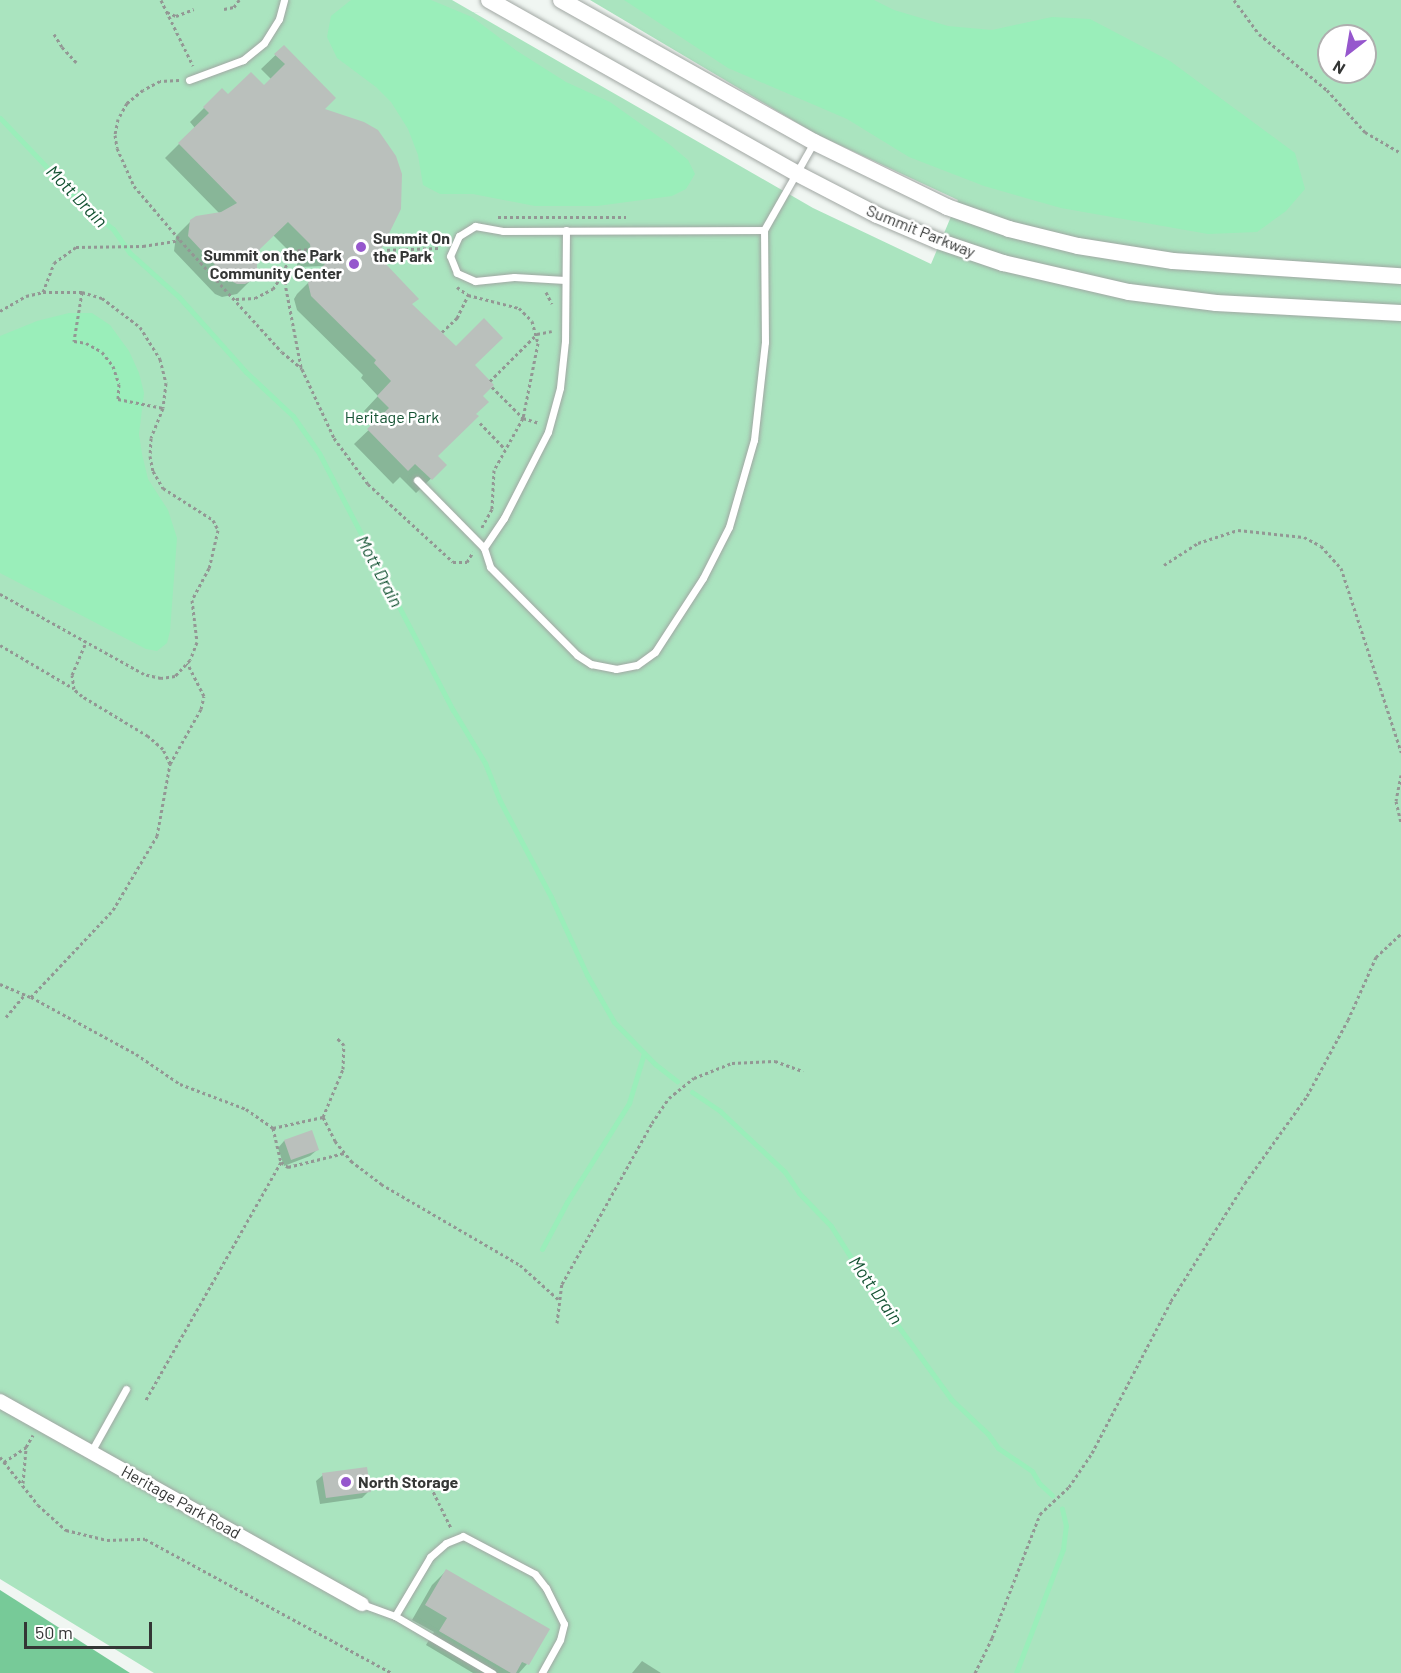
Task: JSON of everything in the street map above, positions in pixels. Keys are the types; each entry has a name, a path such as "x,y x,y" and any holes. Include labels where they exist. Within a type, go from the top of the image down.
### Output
{"street":[{"name":"Summit Parkway","path":"489,0 796,173 877,215 938,241 1003,263 1073,281 1187,300 1401,314"},
{"name":"Summit Parkway","path":"561,0 814,142 947,207 1009,228 1078,246 1173,261 1401,276"},
{"name":"Heritage Park Road","path":"0,1401 362,1604"}],"lane":[{"path":"189,80 200,78 243,60 264,43 279,19 284,0"},
{"path":"417,480 484,548 490,567 578,655 591,664 616,669 637,665 655,652 704,578 729,527 743,486 754,440 765,342 764,230 814,142"},
{"path":"565,280 514,277 475,281 457,273 450,256 459,237 476,226 503,231 764,230"},
{"path":"484,548 526,476 549,426 560,388 565,341 566,230"},
{"path":"91,1452 126,1389"},
{"path":"395,1616 429,1557 446,1543 463,1536 535,1574 546,1588 564,1624 560,1640 542,1673"},
{"path":"362,1604 395,1616 492,1673"}],"path":[{"path":"161,0 200,78"},
{"path":"225,9 234,7 239,0"},
{"path":"1234,0 1259,34 1327,90 1365,132 1401,153"},
{"path":"166,12 176,16 186,15 194,9"},
{"path":"54,34 76,62"},
{"path":"189,80 160,81 143,90 127,103 118,119 115,135 125,170 135,186 180,240 282,352 302,369"},
{"path":"496,216 634,217"},
{"path":"439,258 439,248 444,239"},
{"path":"43,292 54,263 76,247 143,246 180,240"},
{"path":"381,250 439,248"},
{"path":"235,299 255,298 273,289 290,259 298,250 310,249"},
{"path":"283,273 302,369 334,438 368,484 453,562 467,561 492,509 494,470 523,418 538,343 532,321 519,308 468,295 450,280"},
{"path":"542,290 549,293 553,314"},
{"path":"82,291 74,341 86,343 102,352 113,366 119,384 118,399 163,408"},
{"path":"0,311 26,296 43,292 82,291 102,298 141,327 160,359 166,383 163,408 151,438 150,456 153,471 163,488 213,520 218,530 209,568 192,600 196,642 187,663 175,676 161,678 144,674 0,594"},
{"path":"475,297 484,294"},
{"path":"442,332 457,318 468,295"},
{"path":"490,381 537,334 552,332 552,323"},
{"path":"492,387 523,418 549,426"},
{"path":"480,423 505,449"},
{"path":"1164,565 1198,543 1238,530 1304,537 1321,546 1341,568 1401,752"},
{"path":"74,688 72,675 86,641"},
{"path":"0,645 74,688 82,696 148,736 163,749 170,764"},
{"path":"31,997 113,910 157,836 170,764 186,738 204,696 187,663"},
{"path":"1401,777 1396,801 1401,823"},
{"path":"975,1673 992,1638 1040,1514 1069,1487 1092,1453 1171,1301 1245,1183 1307,1096 1348,1020 1376,957 1401,934"},
{"path":"0,984 31,997 136,1053 180,1084 246,1109 273,1128 281,1162 288,1167 344,1153"},
{"path":"6,1017 25,994"},
{"path":"323,1117 343,1069 344,1045 336,1037"},
{"path":"557,1323 562,1284 652,1123 669,1098 694,1078 732,1063 775,1061 803,1071"},
{"path":"273,1128 323,1117"},
{"path":"323,1117 351,1161 381,1184 520,1265 559,1300"},
{"path":"146,1400 281,1162"},
{"path":"23,1485 26,1447 40,1423"},
{"path":"4,1461 26,1447"},
{"path":"0,1457 38,1505 66,1530 107,1540 145,1539 392,1673"},
{"path":"428,1481 455,1539"}],"green space":[{"name":"Heritage Park","path":"0,0 452,0 813,208 931,264 958,200 816,134 590,0 1401,0 1401,1673 154,1673 0,1579"}],"shaded area":[{"path":"351,0 431,0 472,17 517,51 566,82 610,102 688,160 695,174 686,189 672,196 597,206 535,206 473,194 440,194 423,185 418,155 408,129 391,102 376,87 337,58 327,37 331,16"},
{"path":"624,0 874,0 894,10 948,26 992,30 1052,17 1090,19 1170,61 1295,153 1305,189 1286,211 1257,232 1208,234 1061,208 984,186 909,157 847,119 728,68"},
{"path":"69,313 92,313 110,325 129,351 139,373 144,393 139,434 142,454 148,479 168,510 177,538 170,631 167,643 157,651 146,649 0,573 0,336 37,321"},
{"path":"0,1590 130,1673 0,1673"}],"building":[{"name":"Summit on the Park Community Center","path":"284,45 336,98 325,109 364,122 378,130 396,156 402,174 401,209 381,250 383,261 419,299 412,304 456,346 484,318 503,338 475,365 494,385 483,396 489,402 476,414 479,416 438,456 447,465 432,480 415,464 408,471 367,429 389,408 377,396 391,381 374,363 376,360 311,296 308,283 336,253 311,253 310,244 288,222 260,249 257,258 257,274 253,280 245,284 237,284 229,280 188,236 190,220 196,216 221,212 237,203 178,143 209,113 203,107 222,88 228,94 251,72 264,85 285,64 274,54"},
{"path":"312,1130 319,1150 291,1160 284,1140"},
{"name":"North Storage","path":"367,1467 371,1492 326,1498 322,1473"},
{"path":"446,1569 550,1629 529,1665 522,1662 516,1673 511,1673 439,1631 447,1618 425,1605"}],"waterway":[{"name":"Mott Drain","path":"0,118 82,204 113,229 130,253 179,297 246,372 293,416 319,453 453,710 485,763 500,801 551,897 587,975 614,1022 655,1064 677,1081"},
{"path":"542,1249 567,1202 629,1103 644,1053"},
{"name":"Mott Drain","path":"692,1092 720,1111 785,1172 799,1193 831,1226 867,1283 951,1399 988,1434 998,1448 1032,1471 1039,1483 1052,1495"},
{"name":"Mott Drain","path":"1016,1673 1063,1549 1066,1526 1062,1508"}],"place":[{"name":"Summit On the Park","path":"361,247"},
{"name":"Summit on the Park Community Center","path":"354,264"},
{"name":"North Storage","path":"346,1482"}]}
